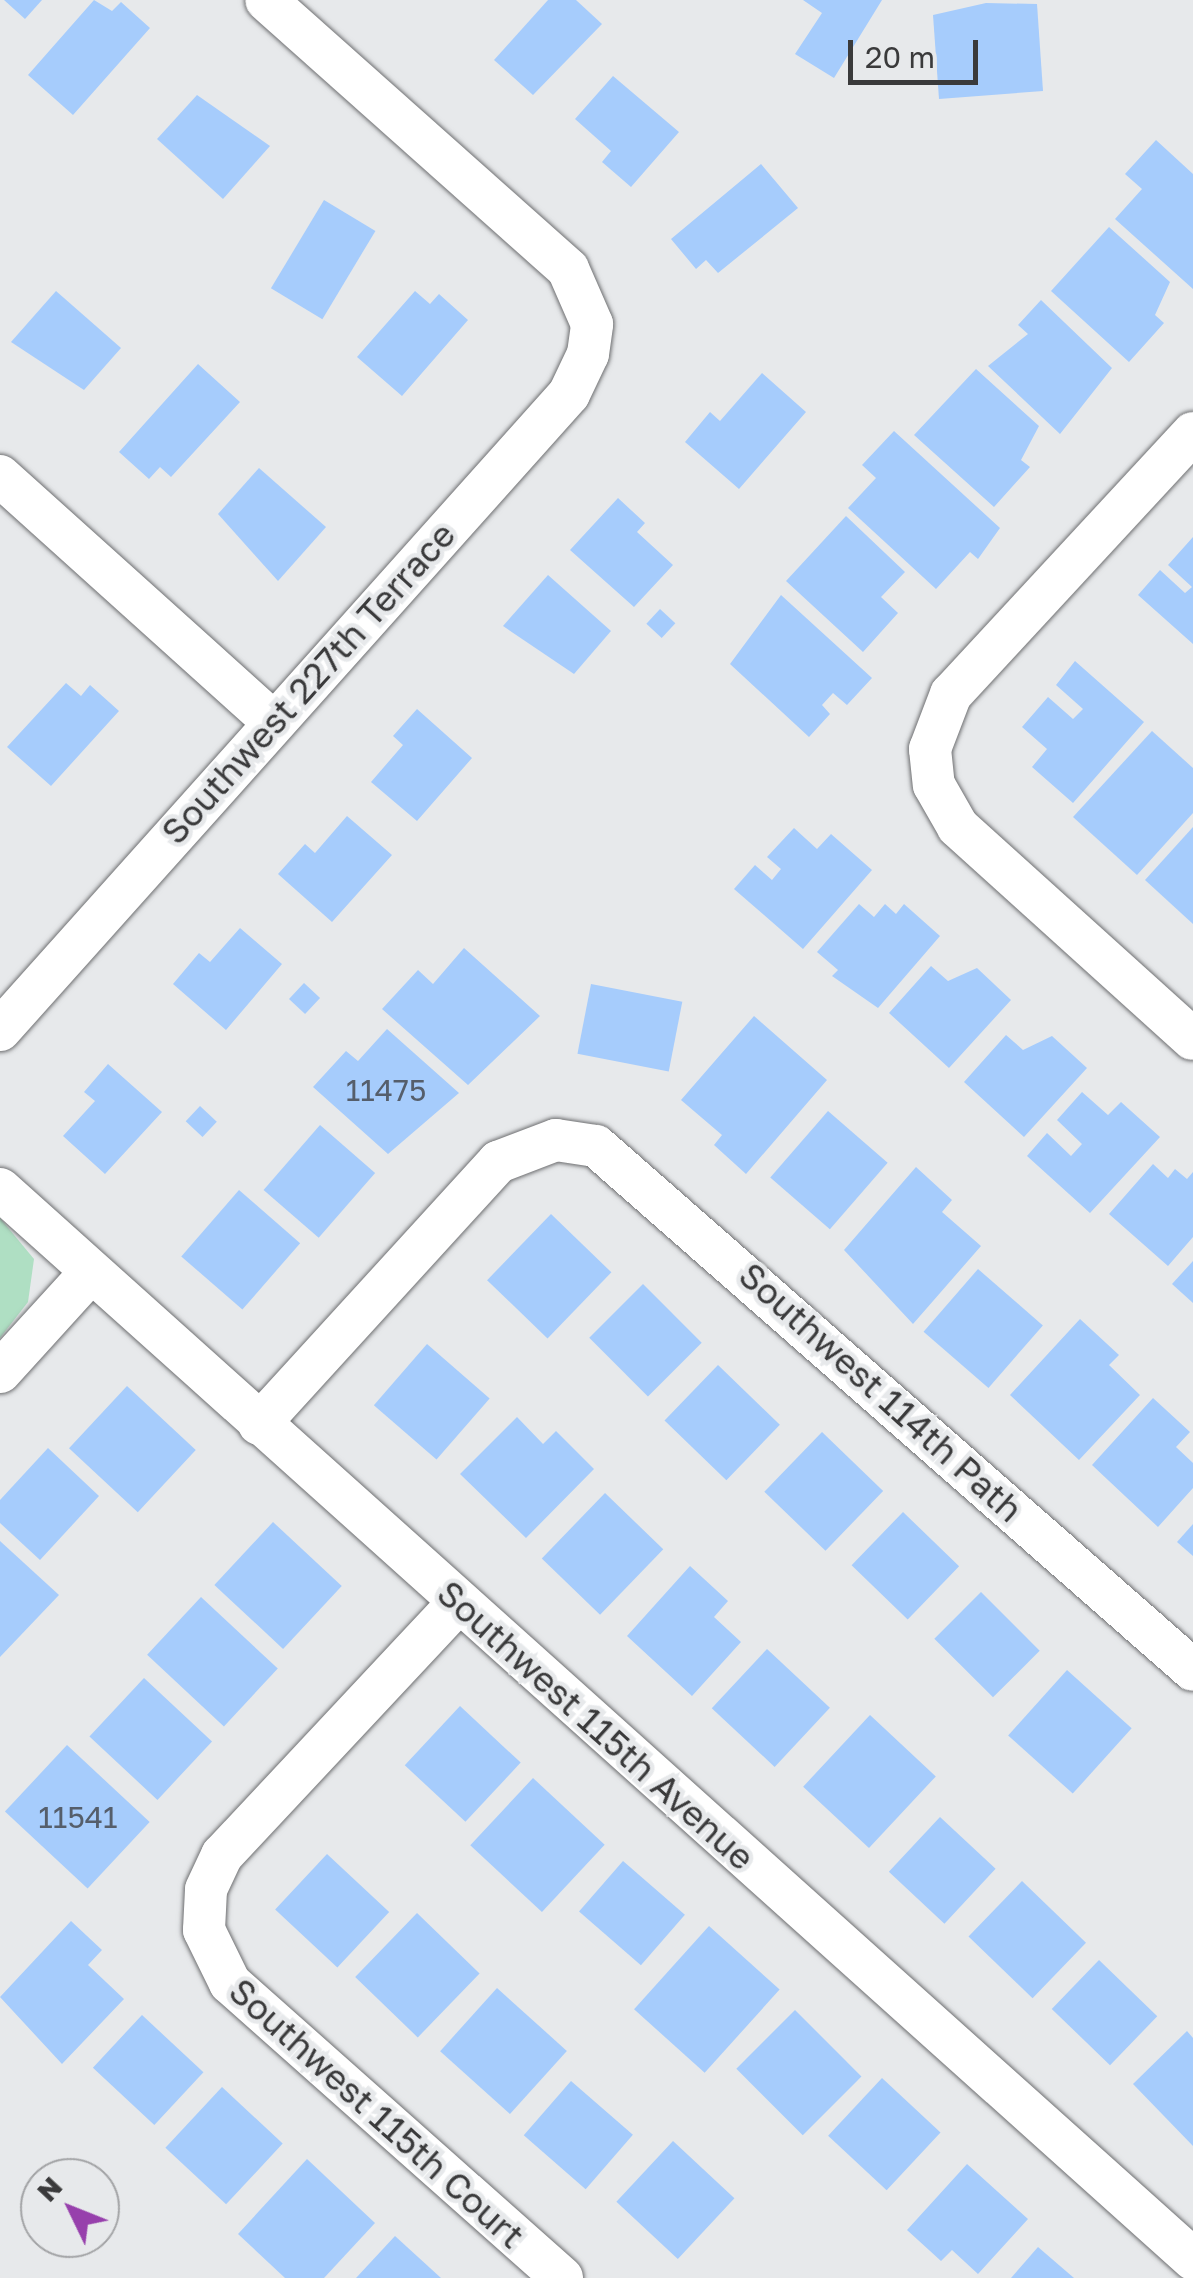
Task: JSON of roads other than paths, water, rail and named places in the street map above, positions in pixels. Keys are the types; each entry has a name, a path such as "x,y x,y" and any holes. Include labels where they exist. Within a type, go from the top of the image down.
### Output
{"street":[{"name":"Southwest 227th Terrace","path":"0,1030 271,720 569,394 592,324 556,257 266,0"},
{"path":"1193,433 942,706 930,735 938,796 966,836 1193,1040"},
{"path":"0,476 271,720"},
{"name":"Southwest 114th Path","path":"259,1424 498,1162 556,1140 596,1146 634,1171 1193,1670"},
{"name":"Southwest 115th Avenue","path":"0,1189 1193,2259"},
{"path":"0,1372 91,1272"},
{"name":"Southwest 115th Court","path":"460,1602 222,1855 206,1890 206,1938 230,1983 562,2278"}]}
